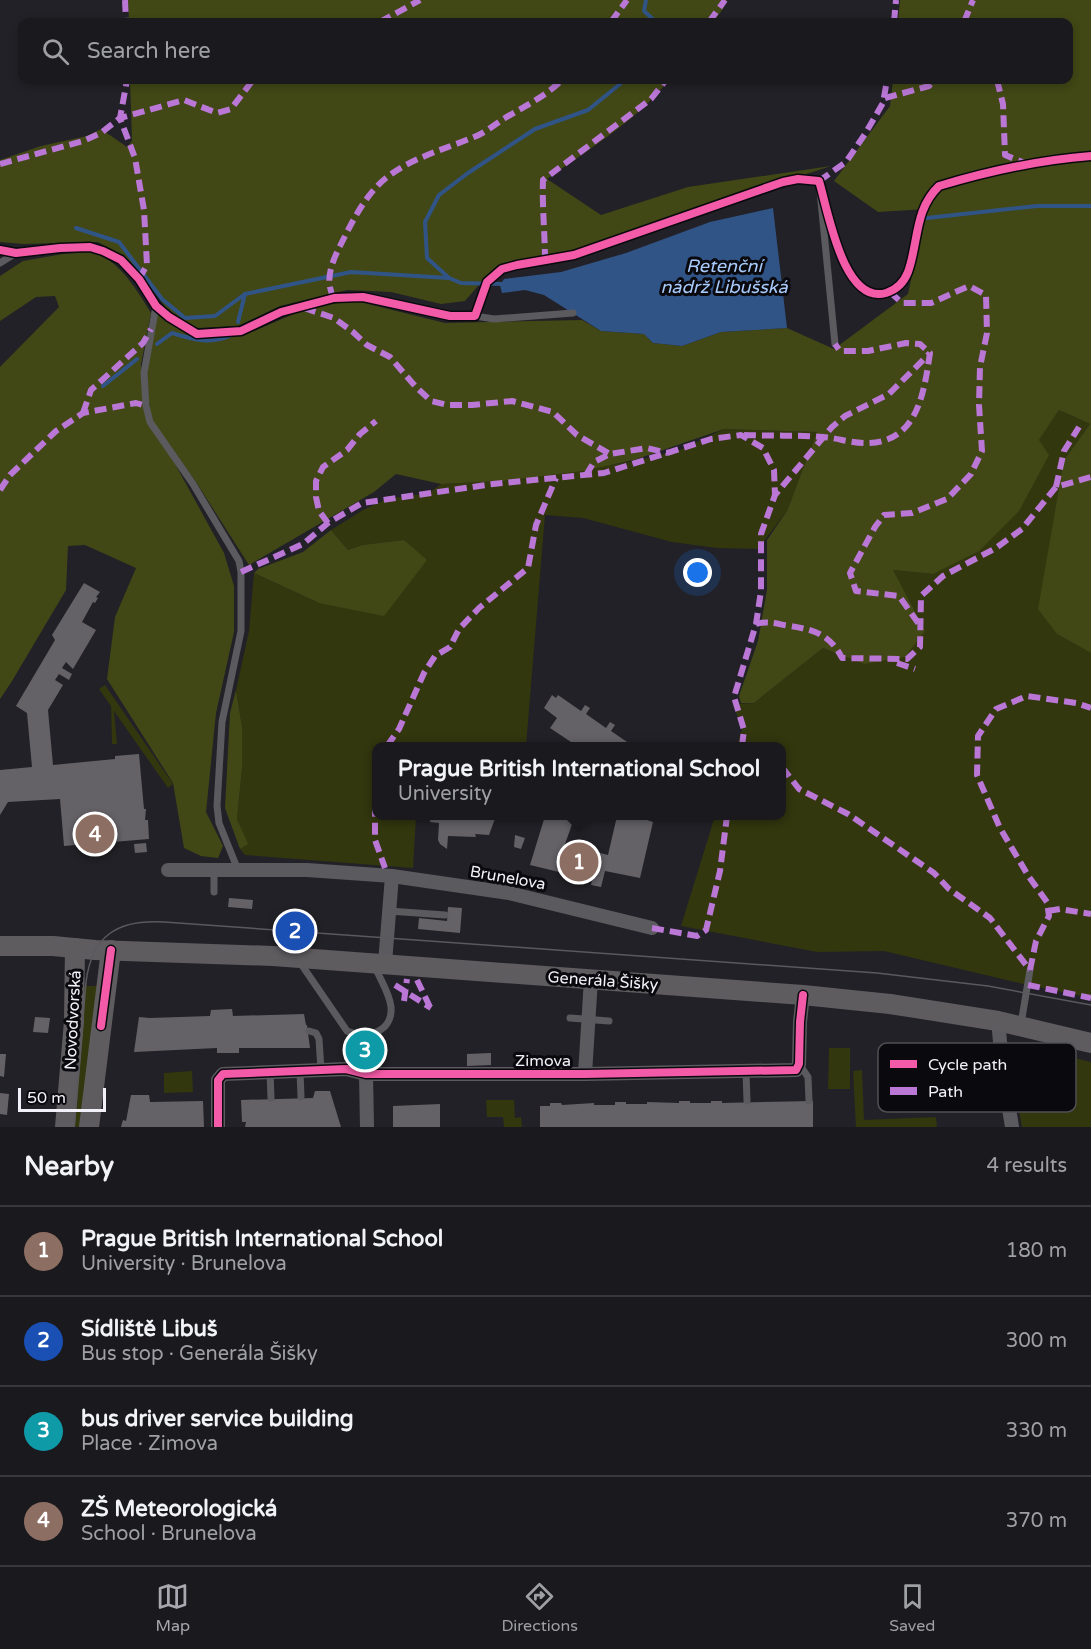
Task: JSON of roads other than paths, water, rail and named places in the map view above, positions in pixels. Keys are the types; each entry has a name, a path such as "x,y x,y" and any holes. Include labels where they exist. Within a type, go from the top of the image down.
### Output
{"main road":[{"name":"Generála Šišky","path":"0,946 41,946 379,963 803,995 890,1004 1021,1026 1091,1043"},
{"name":"Novodvorská","path":"65,1127 74,1031 75,948"},
{"name":"Novodvorská","path":"89,1127 111,950"}],"street":[{"name":"Brunelova","path":"168,870 307,870 392,876 509,893 652,928"},
{"path":"379,963 389,911 392,876"},
{"path":"585,1074 591,979"},
{"path":"799,1064 803,995"},
{"path":"998,1022 1000,1043"},
{"name":"Zimova","path":"218,1127 218,1080 223,1074 346,1069 366,1074 585,1074 796,1070 799,1064"},
{"path":"366,1074 367,1127"},
{"path":"1010,1112 1012,1127"}],"lane":[{"path":"475,316 487,282 496,272 508,267 574,255 798,178 819,181 835,344"},
{"path":"0,263 16,253 49,249 90,248 103,251 121,260 139,279 156,306 168,317 197,334 241,331 280,312 333,298 363,297 450,316 494,319 573,313"},
{"path":"156,306 144,373 146,406 150,422 193,484 238,561 242,572 241,631 222,722 217,806 219,823 238,870"},
{"path":"214,870 214,892"},
{"path":"389,911 444,915"},
{"path":"297,958 347,1031 366,1036 376,1033 383,1027 389,1018 391,1009 379,963"},
{"path":"1021,1026 1030,970"},
{"path":"570,1018 609,1021"},
{"path":"309,1031 316,1033 319,1039 321,1070"},
{"path":"799,1064 808,1077 809,1101"},
{"path":"300,1071 301,1097"},
{"path":"746,1071 747,1101"},
{"path":"270,1072 271,1098"}],"water":[{"name":"Retenční nádrž Libušská","path":"773,208 787,328 721,332 682,346 653,343 644,334 601,331 544,295 525,290 502,293 500,285 504,279 561,272 626,253 710,222"}],"waterway":[{"path":"646,0 644,11 652,18"},
{"path":"449,278 427,258 425,222 439,195 535,129 588,110 620,84"},
{"path":"927,218 1037,206 1091,206"},
{"path":"76,228 119,242 162,299 185,318 215,316 245,294 351,272 449,278 461,283 504,284"},
{"path":"238,322 245,294"},
{"path":"157,344 172,333 203,340 218,339 234,334"},
{"path":"103,386 137,359"}],"tram line":[{"path":"74,1127 86,982 94,952 110,933 121,927 148,922 877,973 988,986 1091,1005"}],"place":[{"name":"ZŠ Meteorologická","path":"95,834"},
{"name":"Prague British International School","path":"579,862"},
{"name":"Sídliště Libuš","path":"295,931"},
{"name":"bus driver service building","path":"365,1050"}]}
